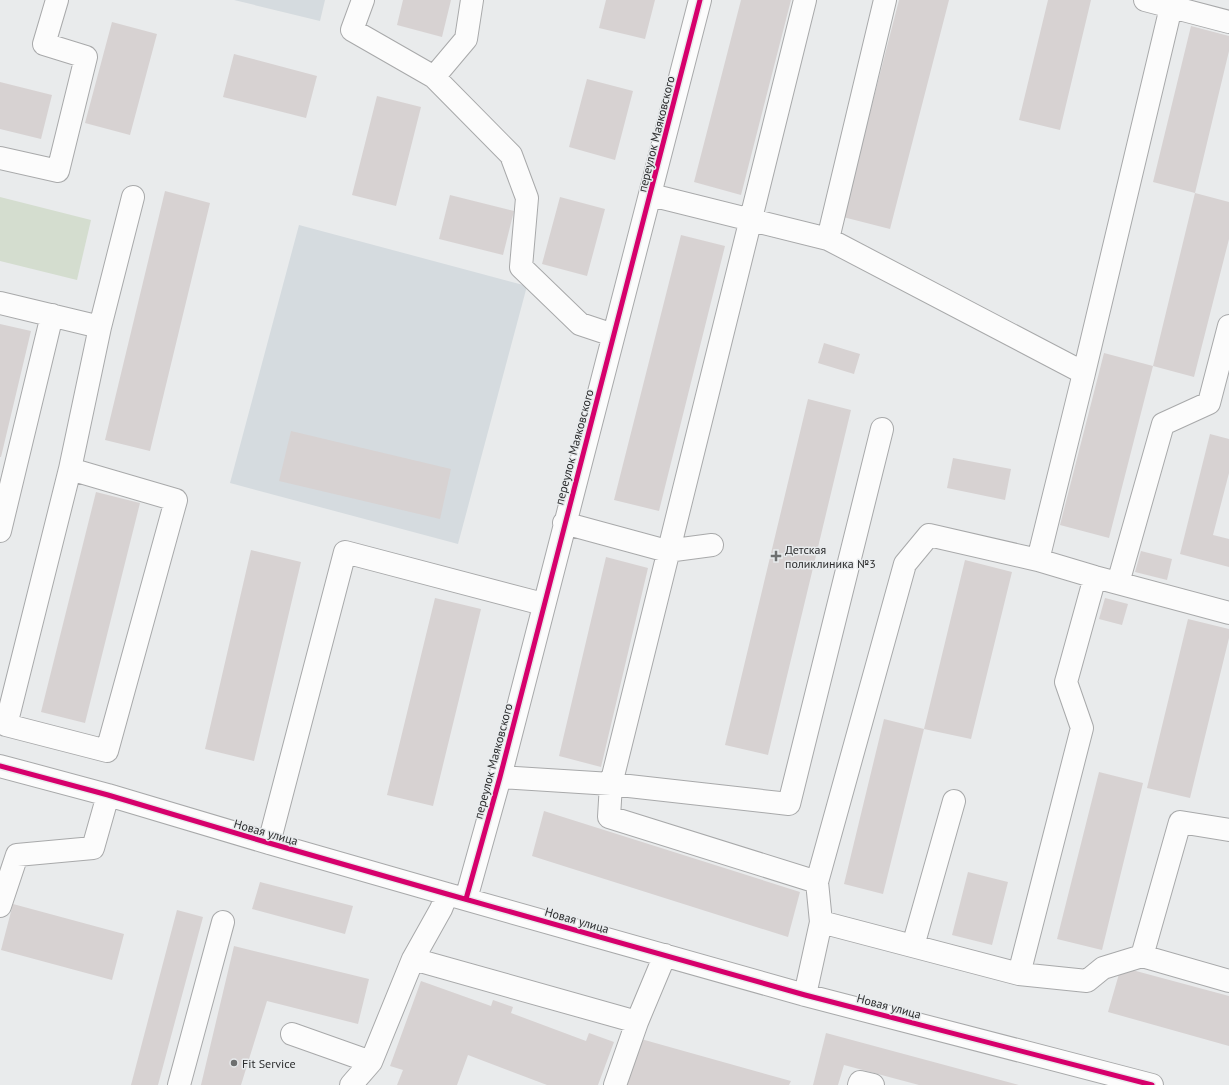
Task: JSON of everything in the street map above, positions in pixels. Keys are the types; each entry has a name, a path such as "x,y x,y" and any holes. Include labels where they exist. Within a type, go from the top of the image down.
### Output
{"street":[{"path":"0,158 58,171 86,57 44,44 56,0"},
{"path":"363,0 352,30 434,77 512,155 526,198 521,267 580,324 614,335"},
{"path":"434,77 466,38 472,0"},
{"name":"переулок Маяковского","path":"351,1085 371,1062 413,959 441,910 456,897 500,777 543,604 651,195 700,0"},
{"path":"805,0 752,220 667,551 610,784 610,817 817,882"},
{"path":"828,239 885,0"},
{"path":"1145,0 1229,22"},
{"path":"1038,560 1171,7"},
{"path":"651,195 828,239 1084,373"},
{"path":"70,469 176,500 107,751 3,724 70,469 100,327 133,197"},
{"path":"0,303 100,327"},
{"path":"0,531 52,315"},
{"path":"1118,583 1162,424 1209,403 1229,326"},
{"path":"500,777 610,784 789,804 882,429"},
{"path":"564,523 667,551 712,546"},
{"path":"805,995 821,922 817,882 905,564 929,535 1038,560 1229,613"},
{"path":"269,843 345,552 543,604"},
{"path":"1020,974 1082,728 1066,682 1095,577"},
{"name":"Новая улица","path":"0,766 108,795 456,897 805,995 1139,1083"},
{"path":"0,906 17,855 93,848 108,795"},
{"path":"913,946 954,801"},
{"path":"1142,956 1180,822 1229,830"},
{"path":"179,1085 223,922"},
{"path":"821,922 1020,974 1087,981 1103,968 1142,956 1229,981"},
{"path":"615,1085 637,1022 665,955"},
{"path":"413,959 637,1022"},
{"path":"292,1034 371,1062"},
{"path":"859,1085 860,1082 873,1085"}],"shaded area":[{"path":"234,0 325,0 320,21"},
{"path":"299,225 527,286 458,544 230,483"}],"green space":[{"path":"0,197 91,220 77,280 0,261"}],"building":[{"path":"403,0 451,0 442,37 397,25"},
{"path":"606,0 655,0 645,39 599,28"},
{"path":"741,0 791,0 741,195 694,182"},
{"path":"899,0 949,0 890,229 843,217"},
{"path":"1048,0 1091,0 1060,130 1019,120"},
{"path":"112,22 157,34 130,135 85,123"},
{"path":"1191,26 1229,36 1229,51 1195,193 1153,182"},
{"path":"234,54 317,76 306,118 223,97"},
{"path":"587,79 633,91 615,160 569,147"},
{"path":"0,82 52,95 41,139 0,129"},
{"path":"377,96 421,107 396,206 352,195"},
{"path":"165,191 210,203 150,451 105,440"},
{"path":"1195,193 1229,202 1229,239 1194,377 1153,366"},
{"path":"450,195 514,211 503,255 439,239"},
{"path":"560,197 605,209 587,276 542,264"},
{"path":"681,235 725,246 659,511 614,500"},
{"path":"0,324 31,331 1,457 0,457"},
{"path":"824,343 860,354 854,374 818,363"},
{"path":"1104,353 1153,366 1109,538 1060,525"},
{"path":"808,399 851,410 768,755 725,745"},
{"path":"291,431 451,469 440,519 279,481"},
{"path":"1210,434 1229,439 1229,473 1213,535 1229,539 1229,567 1180,554"},
{"path":"953,458 1011,469 1005,500 947,488"},
{"path":"96,492 140,503 85,723 41,712"},
{"path":"251,550 301,562 254,761 205,749"},
{"path":"1141,551 1172,559 1167,580 1135,572"},
{"path":"606,557 648,568 601,767 559,756"},
{"path":"965,560 1012,572 971,739 924,729"},
{"path":"435,598 481,609 433,806 387,795"},
{"path":"1105,598 1128,604 1122,625 1099,619"},
{"path":"1188,619 1229,629 1229,638 1190,798 1147,788"},
{"path":"884,719 924,729 883,894 844,884"},
{"path":"1099,772 1143,783 1102,950 1057,939"},
{"path":"544,811 800,892 788,937 532,856"},
{"path":"968,872 1008,882 992,945 952,935"},
{"path":"260,882 353,906 345,934 252,909"},
{"path":"13,904 124,934 112,980 1,950"},
{"path":"177,910 203,917 158,1085 131,1085"},
{"path":"234,946 369,979 358,1024 267,1001 241,1085 201,1085"},
{"path":"1121,967 1229,996 1229,1046 1108,1012"},
{"path":"421,981 491,1006 493,1000 513,1007 511,1013 586,1041 589,1033 614,1042 598,1085 547,1085 468,1055 457,1085 397,1085 403,1070 390,1066"},
{"path":"826,1033 1019,1085 919,1085 844,1065 838,1085 813,1085"},
{"path":"641,1039 791,1081 789,1085 627,1085"}],"cycle path":[{"path":"466,899 500,777 700,0"},
{"path":"0,766 108,795 269,843 805,995 1152,1085"}],"place":[{"name":"Детская поликлиника №3","path":"776,556"},
{"name":"Fit Service","path":"234,1063"}]}
